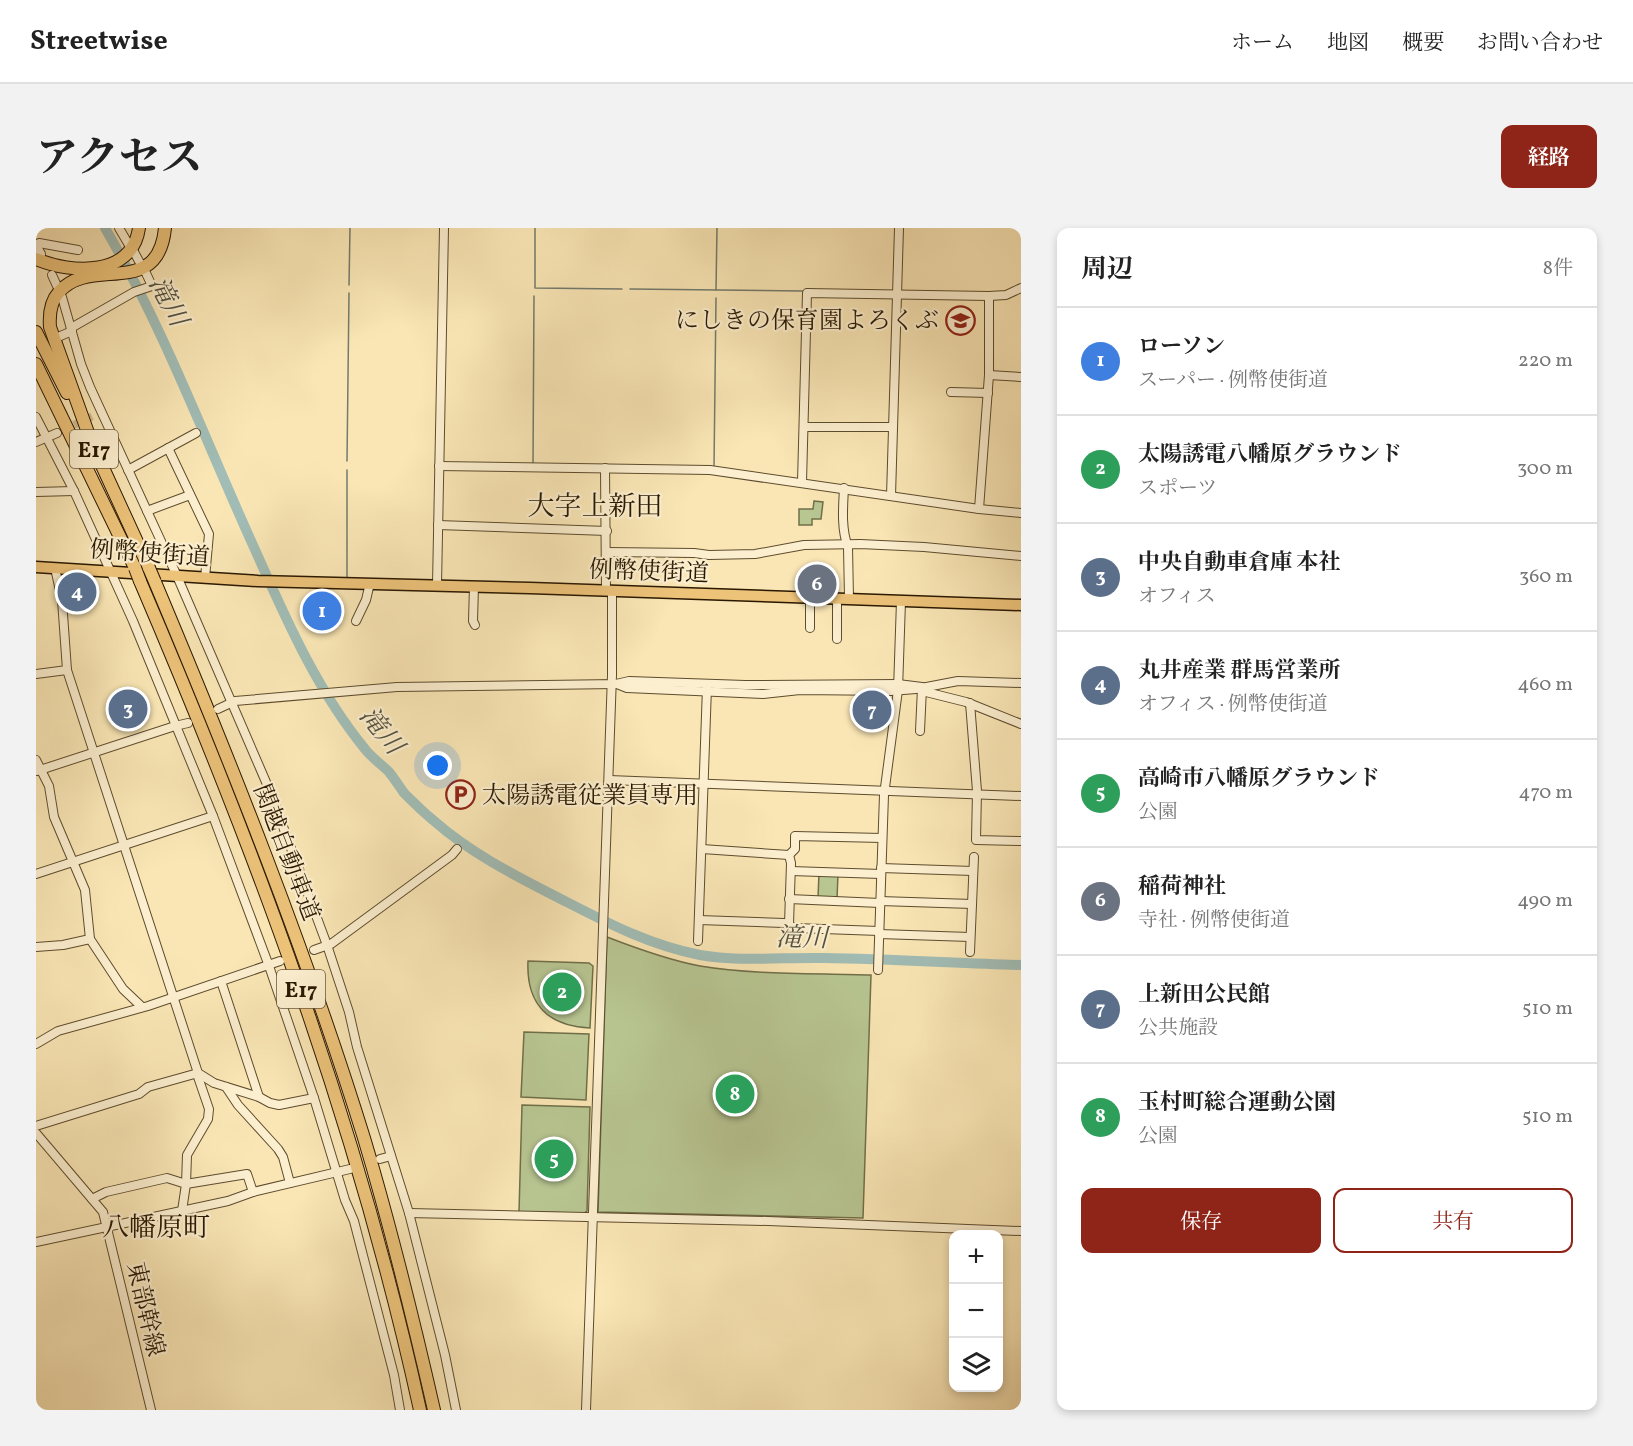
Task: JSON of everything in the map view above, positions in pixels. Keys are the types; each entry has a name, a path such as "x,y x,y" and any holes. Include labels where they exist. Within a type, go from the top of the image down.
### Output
{"highway":[{"path":"116,270 131,249 139,228"},
{"path":"91,441 52,334 50,310 56,295 71,282 116,270 143,267 159,251 165,228"},
{"path":"37,251 50,264 116,270"},
{"name":"関越自動車道","path":"36,332 91,441 155,582 250,814 316,992 383,1203 434,1410"},
{"name":"関越自動車道","path":"36,364 135,568 204,732 267,894 303,996 369,1204 392,1288 420,1410"}],"main road":[{"name":"例幣使街道","path":"36,567 262,581 1021,605"}],"street":[{"path":"58,337 134,292 152,286 119,228"},
{"path":"437,585 444,228"},
{"path":"891,496 899,228"},
{"path":"37,251 39,243 78,250"},
{"path":"52,275 57,286"},
{"path":"802,482 807,293 989,296 1006,295 1021,289"},
{"path":"979,509 989,375 989,296"},
{"path":"62,297 97,414 128,470 177,576 269,789 327,945 409,1213 445,1355 456,1410"},
{"path":"989,375 1021,377"},
{"path":"951,392 988,393"},
{"path":"36,417 48,437 133,621 213,816 269,966 354,1221 394,1375 400,1410"},
{"path":"804,427 893,427"},
{"path":"36,442 57,433"},
{"path":"128,470 196,433"},
{"path":"168,448 209,534 205,578"},
{"path":"439,466 710,470 1021,513"},
{"path":"586,1410 614,684 604,499 605,468"},
{"path":"844,488 843,509 849,599"},
{"path":"36,492 74,492"},
{"path":"147,511 190,495"},
{"path":"438,525 607,531"},
{"path":"607,552 753,554 792,546 847,544 1021,556"},
{"path":"55,568 62,600 67,670 209,1108 208,1119 187,1155 182,1212"},
{"path":"356,621 366,600 370,583"},
{"path":"474,586 473,621 475,625"},
{"path":"810,597 810,628"},
{"path":"837,598 837,639"},
{"path":"878,969 885,790 898,687 901,601"},
{"path":"36,674 67,670"},
{"path":"922,689 933,685 969,680 1021,683"},
{"path":"218,709 231,703 397,687 614,684 627,688 707,688 763,694 800,690 898,687 922,689 970,703 1021,724"},
{"path":"698,941 707,688"},
{"path":"920,731 922,689"},
{"path":"970,703 977,794 976,840 1021,841"},
{"path":"38,771 188,723"},
{"path":"36,760 38,771 49,786 54,817 87,898 90,939 123,989 142,1008"},
{"path":"609,780 1021,796"},
{"path":"36,874 213,816"},
{"path":"702,849 789,855 795,849 795,836 882,838"},
{"path":"314,950 327,945 452,855 457,849"},
{"path":"789,855 791,870 789,924"},
{"path":"970,952 974,857"},
{"path":"791,870 973,871"},
{"path":"789,899 972,904"},
{"path":"699,920 789,924 795,928 970,937"},
{"path":"36,947 63,945 90,939"},
{"path":"36,1044 58,1031 142,1008 280,962"},
{"path":"221,981 259,1097"},
{"path":"36,1126 138,1094 148,1087 197,1073 214,1083 279,1105 314,1098"},
{"path":"226,1087 278,1149 283,1157 290,1183"},
{"name":"東部幹線","path":"36,1133 101,1208 151,1410"},
{"path":"380,1159 391,1156"},
{"path":"36,1242 182,1212 350,1169"},
{"path":"92,1199 106,1192 167,1178 186,1184 247,1174 253,1192"},
{"path":"409,1213 592,1216 1021,1231"}],"green space":[{"path":"814,501 823,502 821,519 812,519 812,525 799,525 799,509 813,509"},
{"path":"819,873 838,874 837,899 818,898"},
{"path":"607,937 653,954 700,966 763,972 871,975 863,1218 598,1212"},
{"path":"528,961 589,963 593,966 590,1028 562,1023 542,1010 531,989"},
{"path":"524,1032 589,1034 586,1100 521,1097"},
{"path":"522,1105 590,1107 587,1211 584,1213 519,1212"}],"waterway":[{"name":"滝川","path":"105,228 165,344 276,597 316,676 347,726 368,752 389,772 404,793 447,832 491,862 590,914 625,931 680,951 730,958 809,958 1021,965"},
{"path":"349,285 350,228"},
{"path":"535,228 535,288 622,289"},
{"path":"716,290 717,228"},
{"path":"630,289 803,291"},
{"path":"347,461 349,293"},
{"path":"533,463 534,296"},
{"path":"714,467 716,298"},
{"path":"347,470 347,579"}],"tunnel":[{"path":"63,430 93,416"}],"place":[{"name":"にしきの保育園よろくぶ","path":"960,320"},
{"name":"稲荷神社","path":"817,584"},
{"name":"丸井産業 群馬営業所","path":"77,592"},
{"name":"ローソン","path":"322,611"},
{"name":"中央自動車倉庫 本社","path":"128,709"},
{"name":"上新田公民館","path":"872,710"},
{"name":"太陽誘電従業員専用","path":"461,795"},
{"name":"太陽誘電八幡原グラウンド","path":"562,992"},
{"name":"玉村町総合運動公園","path":"735,1094"},
{"name":"高崎市八幡原グラウンド","path":"554,1159"}],"district":[{"name":"大字上新田","path":"595,506"},
{"name":"八幡原町","path":"156,1227"}]}
